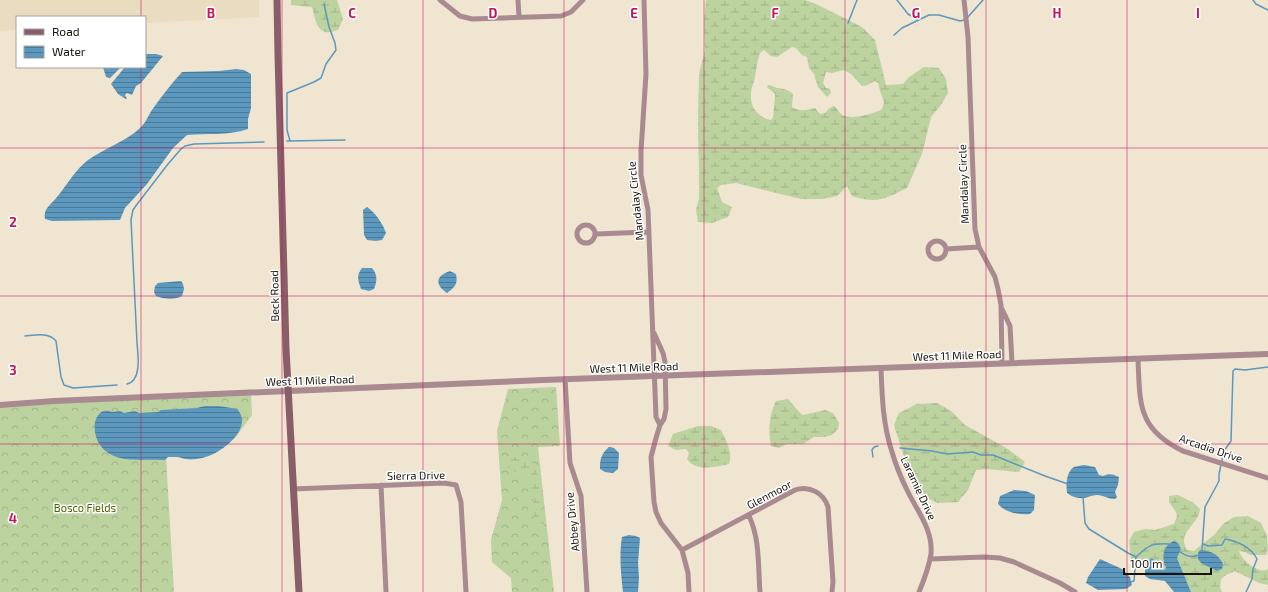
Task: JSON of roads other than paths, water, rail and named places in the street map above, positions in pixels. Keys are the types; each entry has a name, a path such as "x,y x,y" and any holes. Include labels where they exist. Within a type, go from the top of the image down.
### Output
{"main road":[{"name":"Beck Road","path":"277,0 288,391 299,592"}],"street":[{"path":"440,0 454,12 466,18 561,16 566,15 576,8 583,0"},
{"path":"518,0 519,17"},
{"name":"Mandalay Circle","path":"644,0 646,74 641,175 648,210 656,417 660,425"},
{"name":"Mandalay Circle","path":"964,0 968,37 975,228 979,247 994,277 998,289 1001,304 1002,363"},
{"path":"596,234 649,232"},
{"path":"946,250 979,247"},
{"path":"1001,304 1010,326 1012,363"},
{"path":"653,329 664,357 666,412 664,420 660,425 652,457 654,506 661,523 682,550 686,564 689,592"},
{"name":"West 11 Mile Road","path":"0,405 54,401 565,379 1268,354"},
{"name":"Arcadia Drive","path":"1138,359 1139,391 1142,410 1148,423 1160,438 1183,450 1268,478"},
{"name":"Laramie Drive","path":"881,368 882,406 888,440 895,462 908,491 921,514 931,544 930,558 919,592"},
{"name":"Abbey Drive","path":"565,379 570,464 579,489 582,504 587,592"},
{"name":"Sierra Drive","path":"293,489 444,483 456,485 461,502 466,592"},
{"path":"381,485 386,592"},
{"name":"Glenmoor","path":"682,550 795,490 801,488 812,490 823,497 827,504 832,592"},
{"path":"748,516 754,526 756,536 760,592"},
{"path":"930,558 1000,558 1014,562 1068,586 1076,592"}],"water":[{"path":"146,54 163,56 141,83 136,86 132,95 127,93 125,95 127,99 118,94 111,84 124,68 146,68"},
{"path":"103,68 120,68 110,78 106,77"},
{"path":"236,69 244,70 251,74 251,108 248,119 248,129 225,133 187,135 173,148 147,184 125,208 120,220 52,221 45,219 46,209 79,168 88,160 128,137 140,128 163,95 182,72"},
{"path":"367,207 376,215 385,230 386,233 382,240 367,240 364,235 363,210"},
{"path":"362,268 372,268 374,271 376,283 374,289 369,291 361,289 358,278"},
{"path":"450,271 456,274 457,280 454,287 447,293 440,287 438,281 442,275"},
{"path":"181,281 184,289 182,296 173,299 162,298 156,296 154,292 155,286 158,283"},
{"path":"205,406 219,406 237,409 241,416 242,424 239,432 226,446 218,452 202,458 185,459 168,457 165,460 132,460 120,458 105,451 99,443 96,435 96,419 105,411 120,411 124,413 135,411 139,413"},
{"path":"609,447 614,448 619,453 618,469 613,473 605,472 600,469 600,462 604,452"},
{"path":"1084,465 1095,467 1099,475 1103,476 1111,474 1119,477 1115,492 1117,497 1115,499 1097,495 1080,498 1074,497 1067,493 1069,472 1074,467"},
{"path":"1014,490 1026,491 1035,495 1034,510 1030,514 1013,513 1005,510 998,504 1000,496"},
{"path":"629,535 640,538 638,592 623,592 621,544 622,537"},
{"path":"1174,541 1178,543 1181,549 1177,558 1191,592 1174,592 1165,581 1150,579 1145,576 1145,565 1151,558 1155,560 1161,569 1165,570 1166,567 1163,556 1164,552 1167,545"},
{"path":"1200,550 1208,551 1217,555 1223,564 1222,569 1217,571 1201,563 1198,559 1198,553"},
{"path":"1100,559 1122,569 1130,577 1132,585 1126,589 1098,590 1086,583 1088,577"}],"waterway":[{"path":"848,23 857,0"},
{"path":"897,0 908,14 918,20"},
{"path":"967,18 983,0"},
{"path":"1253,0 1256,4 1268,10"},
{"path":"290,141 287,130 287,93 321,78 326,64 336,50 324,4"},
{"path":"894,35 902,28 929,15 939,15 960,21 964,20"},
{"path":"287,141 345,140"},
{"path":"127,384 132,382 135,378 138,366 131,220 133,210 168,164 185,146 194,144 264,142"},
{"path":"25,336 46,335 50,336 56,341 61,377 64,385 73,388 117,385"},
{"path":"1202,550 1205,507 1219,481 1224,451 1231,441 1233,371 1235,369 1245,370 1268,367"},
{"path":"873,457 872,450 874,447 878,446"},
{"path":"900,448 947,454 973,452 981,455 993,455 1068,484"},
{"path":"1083,497 1085,523 1089,529 1136,557"},
{"path":"1203,544 1208,546 1222,545 1225,539 1239,543 1251,551 1257,559 1253,569 1252,579 1246,592"},
{"path":"1130,582 1134,581 1136,557 1151,546 1158,544 1169,544"},
{"path":"1179,551 1189,556 1199,555"}],"park label":[{"name":"Bosco Fields","path":"85,507"}]}
